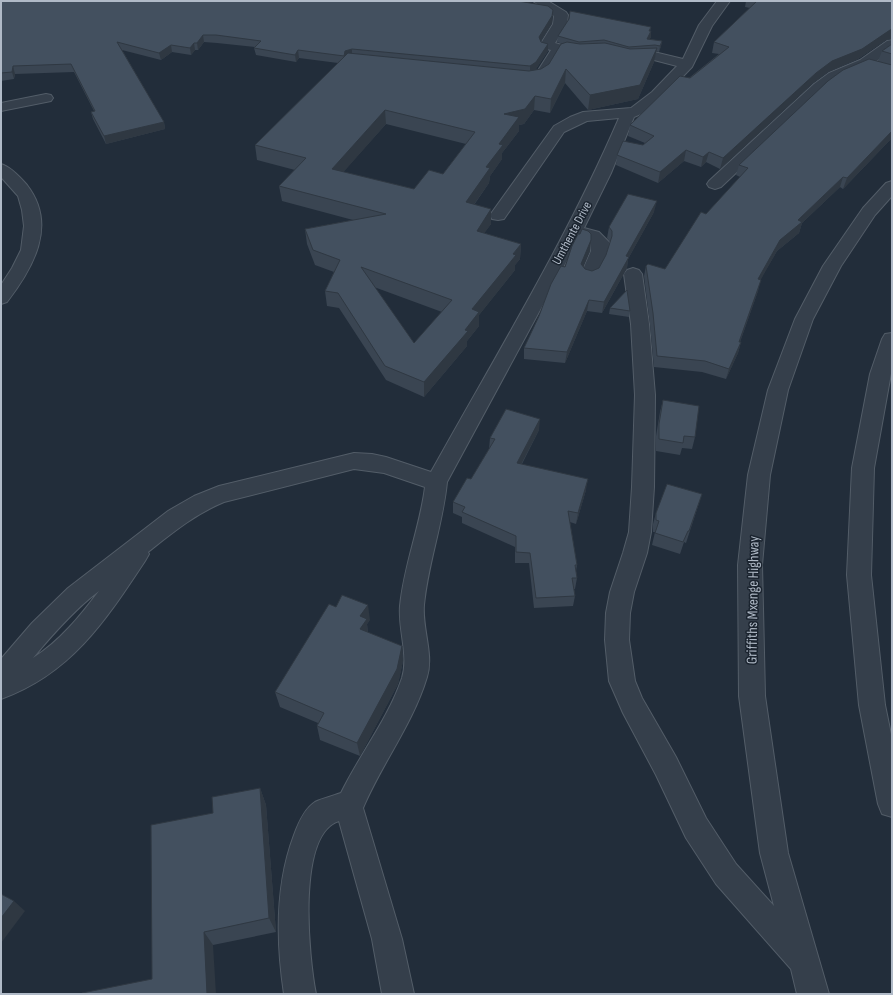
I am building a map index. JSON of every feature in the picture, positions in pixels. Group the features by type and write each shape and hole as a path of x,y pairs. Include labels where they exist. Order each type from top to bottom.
{"street":[{"path":"539,1 561,15 560,24 547,46 578,53"},
{"path":"498,215 544,148 564,126 578,118 589,115 605,113 628,114 636,111 657,95 686,64 706,25 724,1"},
{"path":"715,184 819,87 834,76 864,63 892,44"},
{"path":"513,79 537,78 545,74 554,54 564,50"},
{"path":"609,53 628,58 654,56 686,64"},
{"path":"864,63 892,71"},
{"path":"1,107 46,98"},
{"name":"Umthente Drive","path":"436,482 574,231 603,174 628,114"},
{"path":"1,169 14,180 26,197 31,216 33,234 28,255 16,278 1,298"},
{"name":"Griffiths Mxenge Highway","path":"813,994 774,853 752,696 750,565 759,474 778,390 804,319 832,266 869,212 892,186"},
{"path":"574,231 593,236 600,242 600,251 590,274"},
{"path":"633,274 640,324 645,395 643,487 640,532 635,553 622,592 618,613 616,640 620,673 632,705 666,766 696,828 712,854 726,874 804,962"},
{"path":"892,339 880,374 863,468 859,575 872,704 892,804"},
{"path":"1,678 40,630 76,595 148,538 186,511 219,495 354,461 372,462 436,482 433,509 412,599 412,627 418,657 416,674 402,709 356,791 348,809"},
{"path":"1,688 17,681 40,667 63,651 75,639 105,602 148,538"},
{"path":"300,994 294,960 293,918 296,870 313,825 322,814 335,806 344,806 351,813 371,887 385,931 398,994"}],"building":[{"path":"1,1 518,1 548,6 553,10 552,16 539,37 541,42 548,44 536,62 530,66 352,49 345,51 344,56 298,50 295,55 254,48 261,41 216,35 203,35 197,43 194,43 190,48 171,45 159,53 117,42 164,122 104,136 91,112 95,111 71,64 13,66 12,72 1,73"},
{"path":"757,1 892,1 892,29 862,49 832,61 816,73 723,158 709,152 703,157 686,150 660,172 617,155 623,141 643,145 654,136 630,125 680,76 690,78 729,47 714,42"},
{"path":"570,11 651,27 649,31 651,31 647,39 662,41 660,46 629,47 604,40 579,42 558,36 569,19"},
{"path":"567,42 580,44 605,43 630,49 657,48 640,85 590,95 566,69 551,99 535,96 525,109 504,114 519,117 499,144 503,145 486,167 490,168 466,202 491,209 477,231 521,244 513,254 516,255 472,309 479,312 465,330 468,331 424,382 385,366 338,293 325,291 340,260 313,250 305,229 386,214 279,186 306,158 255,145 348,53 529,71 541,69 549,64 561,44","holes":["385,110 475,132 443,174 429,170 414,189 332,169","361,267 452,300 414,343"]},
{"path":"892,44 892,54 882,51"},
{"path":"869,59 892,65 892,131 847,178 843,177 798,220 802,222 780,240 758,279 761,280 739,342 741,342 729,369 705,361 657,356 653,313 646,266 648,264 665,269 701,212 706,214 748,168 739,165 828,81 843,70"},
{"path":"628,194 657,201 626,256 629,257 604,302 589,300 567,352 524,348 539,316 551,284 561,266 565,267 578,234 580,234 582,229 591,234 591,240 581,264 585,269 592,271 599,268 606,255 612,236 612,231 609,227"},
{"path":"627,290 630,311 610,308"},
{"path":"663,400 699,406 695,437 684,436 683,443 659,439 659,424"},
{"path":"506,409 540,419 517,463 588,479 578,513 568,511 577,565 575,565 577,578 572,578 575,596 536,598 530,553 516,552 516,536 462,512 465,507 453,502 467,478 471,479 495,439 490,438"},
{"path":"667,484 702,494 689,531 683,542 655,533 659,521 656,520 656,513"},
{"path":"342,595 368,605 360,616 367,619 360,629 402,646 397,669 357,743 317,726 324,713 275,692 329,604 336,607"},
{"path":"260,788 269,918 204,932 207,994 82,994 152,979 151,825 213,813 212,797"},
{"path":"1,894 14,901 1,918"}]}
